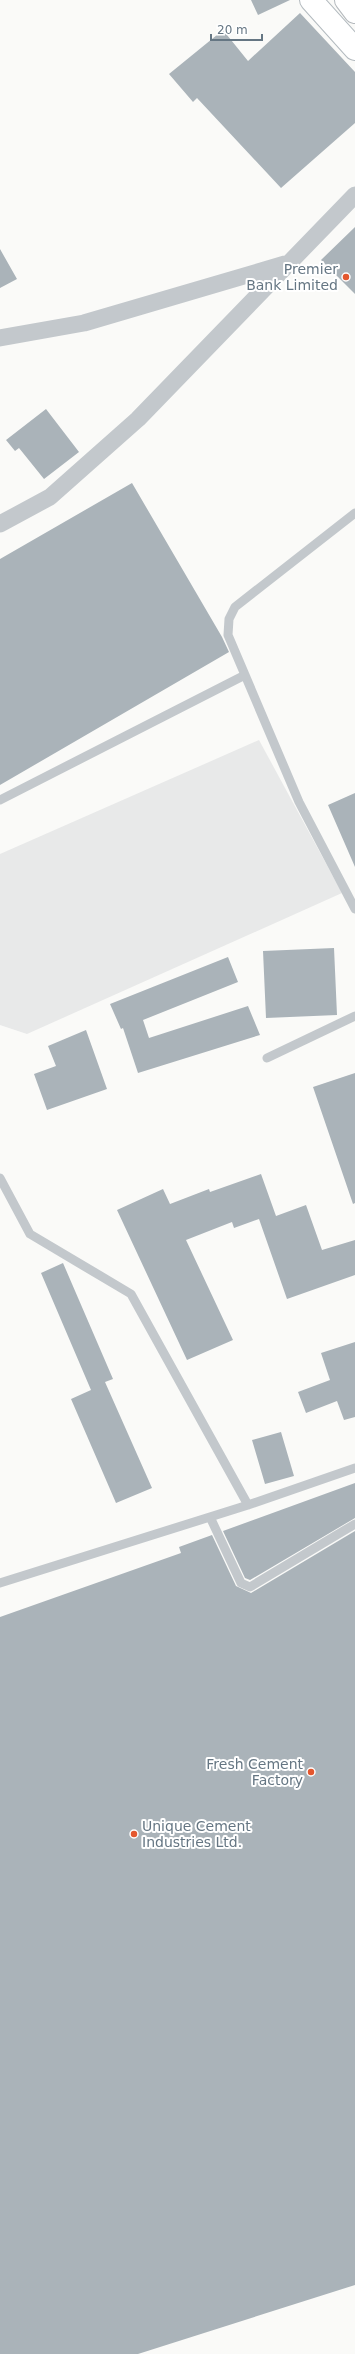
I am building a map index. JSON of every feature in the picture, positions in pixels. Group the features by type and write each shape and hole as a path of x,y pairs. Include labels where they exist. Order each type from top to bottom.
{"main road":[{"path":"311,0 355,50"},
{"path":"346,0 355,12"}],"street":[{"path":"0,524 50,496 138,419 287,263 355,195"},
{"path":"0,338 84,323 287,263"}],"lane":[{"path":"355,513 235,607 229,619 228,635 299,802 355,909"},
{"path":"0,800 245,674"},
{"path":"267,1058 355,1016"},
{"path":"0,1178 30,1234 131,1294 248,1505"},
{"path":"0,1583 248,1505 355,1468"},
{"path":"210,1517 241,1583 250,1587 355,1524"}],"shaded area":[{"path":"259,740 342,893 27,1034 0,1025 0,854"}],"building":[{"path":"251,0 290,0 258,15"},
{"path":"300,13 355,72 355,123 281,188 197,98 193,102 169,74 223,30 248,61"},
{"name":"Premier Bank Limited","path":"355,227 355,294 321,260"},
{"path":"0,249 17,279 0,288"},
{"path":"46,409 79,452 44,479 19,448 15,451 6,440"},
{"path":"132,483 222,637 229,652 0,785 0,559"},
{"path":"355,793 355,867 328,805"},
{"path":"334,948 337,1015 266,1018 263,951"},
{"path":"228,957 238,982 143,1020 149,1038 248,1006 260,1035 138,1073 123,1028 121,1029 110,1004"},
{"path":"86,1030 107,1089 47,1110 34,1074 56,1066 48,1046"},
{"path":"355,1073 355,1203 353,1204 313,1087"},
{"path":"261,1174 276,1216 306,1205 322,1250 355,1240 355,1275 287,1299 259,1219 234,1228 232,1222 186,1240 233,1340 187,1360 117,1210 163,1189 170,1204 209,1189 210,1192"},
{"path":"63,1263 113,1379 105,1382 152,1488 116,1503 71,1399 91,1390 41,1273"},
{"path":"355,1342 355,1417 344,1420 337,1401 306,1413 298,1392 330,1380 321,1353"},
{"path":"281,1432 294,1476 265,1484 252,1440"},
{"path":"355,1483 355,1518 250,1580 245,1578 223,1531"},
{"name":"Unique Cement Industries Ltd.","path":"355,1531 355,2285 138,2354 0,2354 0,1617 181,1553 179,1547 212,1535 236,1586 251,1593"}],"place":[{"name":"Premier Bank Limited","path":"346,277"},
{"name":"Fresh Cement Factory","path":"311,1772"},
{"name":"Unique Cement Industries Ltd.","path":"134,1834"}]}
